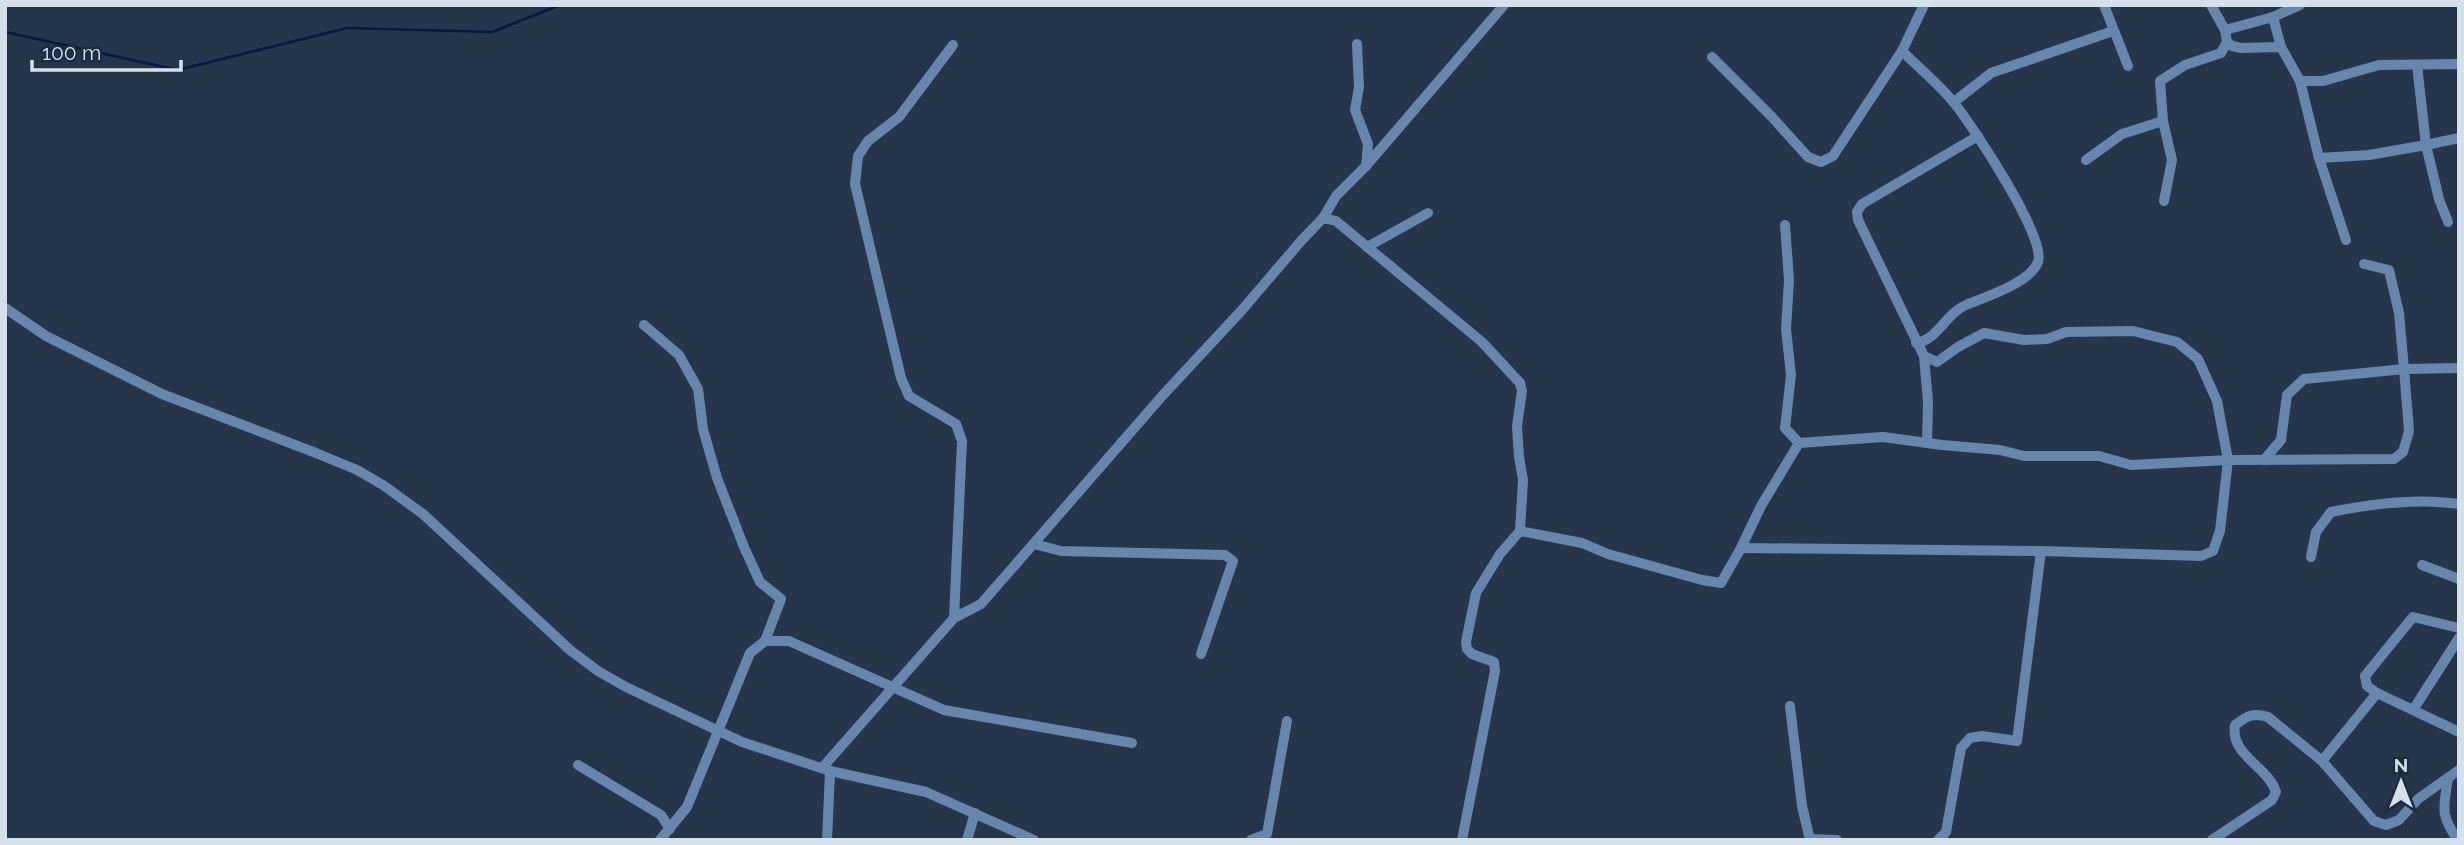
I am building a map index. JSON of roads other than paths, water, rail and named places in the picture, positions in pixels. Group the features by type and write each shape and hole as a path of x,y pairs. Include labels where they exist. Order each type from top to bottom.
{"street":[{"path":"827,840 826,770 894,686 954,618 981,604 1163,395 1323,218 1336,196 1366,166 1504,5"},
{"path":"1712,57 1808,157 1821,162 1833,156 1902,51 1924,5"},
{"path":"2104,5 2128,66"},
{"path":"2164,201 2172,160 2162,121 2158,89 2160,80 2185,65 2221,53 2227,42 2225,30 2211,5"},
{"path":"2225,30 2273,17 2300,5"},
{"path":"2273,17 2281,47 2300,81 2319,158 2346,240"},
{"path":"1954,102 1991,74 2113,31"},
{"path":"2227,42 2241,48 2281,47"},
{"path":"1357,44 1359,87 1355,110 1368,144 1366,166"},
{"path":"953,45 899,117 868,141 858,156 855,184 901,378 909,396 956,424 962,441 954,618"},
{"path":"1902,51 1954,102 1979,136 2034,232 2040,254 2037,266 2010,288 1959,308 1926,341 1916,342"},
{"path":"2300,81 2323,81 2379,65 2459,64"},
{"path":"2417,65 2426,145 2439,199 2448,222"},
{"path":"2086,160 2122,134 2162,121"},
{"path":"1927,443 1928,402 1924,356 1858,220 1857,212 1861,204 1979,136"},
{"path":"2319,158 2369,155 2459,138"},
{"path":"1367,247 1428,213"},
{"path":"1323,218 1336,221 1482,342 1520,383 1522,391 1517,426 1523,480 1520,531 1500,554 1476,593 1466,642 1466,649 1494,662 1495,671 1462,840"},
{"path":"1785,225 1789,280 1786,329 1791,375 1785,428 1798,443"},
{"path":"1798,443 1882,437 2000,450 2024,456 2099,456 2131,465 2228,460 2394,459 2403,452 2409,432 2399,313 2389,270 2364,264"},
{"path":"5,309 46,336 162,394 316,453 357,470 383,485 423,514 541,626 598,671 626,687 742,742 826,770 926,792 1034,840"},
{"path":"643,325 679,355 698,389 703,429 717,478 760,582 781,599 765,641 750,653 687,807 660,840"},
{"path":"1741,548 2040,551 2201,556 2213,551 2220,531 2228,460 2217,401 2199,359 2178,342 2133,331 2066,331 2047,339 2024,340 1984,333 1937,362 1924,356"},
{"path":"2264,460 2281,440 2287,396 2304,379 2404,369 2459,368"},
{"path":"1520,531 1582,543 1608,554 1721,583 1798,443"},
{"path":"2311,556 2316,532 2331,512 2369,506 2443,502 2459,504"},
{"path":"1034,544 1061,551 1225,555 1233,561 1201,654"},
{"path":"1938,840 1946,832 1961,748 1970,738 1982,736 2017,741 2040,551"},
{"path":"2422,565 2459,579"},
{"path":"2459,628 2413,617 2365,676 2367,686 2377,694 2459,732"},
{"path":"2413,710 2459,638"},
{"path":"765,641 789,641 944,710 1132,743"},
{"path":"2322,761 2377,694"},
{"path":"1790,706 1802,806 1810,839 1837,840"},
{"path":"2212,840 2272,800 2276,792 2274,783 2238,747 2234,736 2235,726 2247,716 2257,713 2268,717 2322,761 2374,821 2386,825 2399,820 2418,799 2459,770"},
{"path":"1251,840 1267,834 1287,721"},
{"path":"578,765 661,815 670,829"},
{"path":"2448,778 2443,814 2447,826 2458,840"},
{"path":"967,840 975,813"}],"waterway":[{"path":"5,32 178,70 347,28 492,32 560,5"}]}
